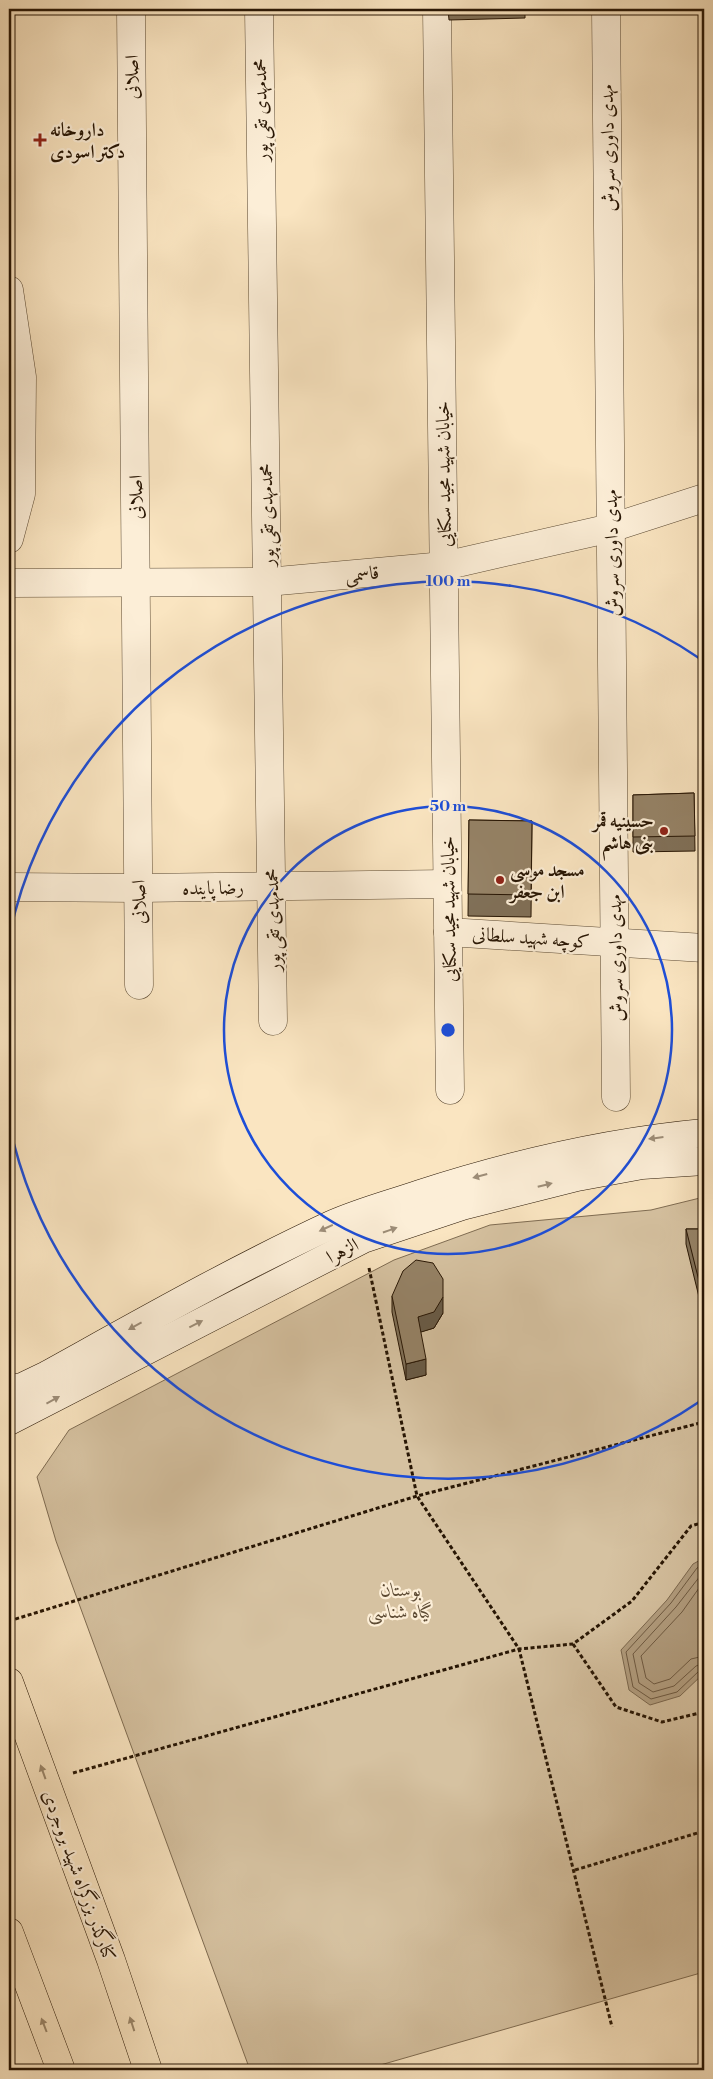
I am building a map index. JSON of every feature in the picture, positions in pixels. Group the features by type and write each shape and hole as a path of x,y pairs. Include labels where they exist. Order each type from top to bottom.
{"main road":[{"name":"کنارگذر بزرگراه شهید بروجردی","path":"9,1682 111,1960 148,2070"},
{"path":"9,1932 61,2070"}],"street":[{"name":"اصلانی","path":"131,9 139,985"},
{"name":"محمدمهدی تقی پور","path":"259,9 273,1021"},
{"name":"خیابان شهید مجید سکنایی","path":"437,9 450,1090"},
{"name":"مهدی داوری سروش","path":"606,9 616,1097"},
{"path":"9,290 22,387 21,494 9,539"},
{"name":"قاسمی","path":"10,583 267,582 444,566 611,528 704,498"},
{"name":"رضا پاینده","path":"9,887 138,888 448,884"},
{"name":"کوچه شهید سلطانی","path":"448,932 704,948"},
{"name":"الزهرا","path":"9,1390 22,1387 47,1375 212,1283 333,1225 371,1210 465,1180 560,1155 652,1138 704,1133"},
{"name":"الزهرا","path":"9,1421 44,1405 113,1367 363,1239 462,1206 577,1177 642,1165 704,1161"}],"path":[{"path":"363,1239 417,1496 519,1649 575,1870 612,2027"},
{"path":"9,1621 417,1496 704,1422"},
{"path":"46,1780 519,1649 573,1644 632,1601 691,1526 704,1522"},
{"path":"573,1644 616,1707 662,1722 704,1712"},
{"path":"575,1870 704,1831"}],"green space":[{"name":"بوستان گیاه شناسی","path":"704,1197 704,1972 363,2070 250,2070 56,1541 37,1477 69,1430 394,1260 490,1225 651,1210"}],"water":[{"path":"704,1558 704,1673 680,1696 650,1705 629,1690 621,1650 667,1600 693,1564"}],"building":[{"name":"حسینیه قمر بنی هاشم","path":"694,793 695,836 633,837 633,795"},
{"name":"مسجد موسی ابن جعفر","path":"469,820 532,821 531,895 468,894"},
{"path":"686,1229 704,1229 704,1281 699,1281"},
{"path":"416,1260 433,1263 443,1279 443,1297 434,1312 418,1317 426,1359 406,1364 392,1296 403,1271"}],"place":[{"name":"داروخانه دکتر اسودی","path":"40,140"},
{"name":"حسینیه قمر بنی هاشم","path":"664,831"},
{"name":"مسجد موسی ابن جعفر","path":"500,880"}]}
